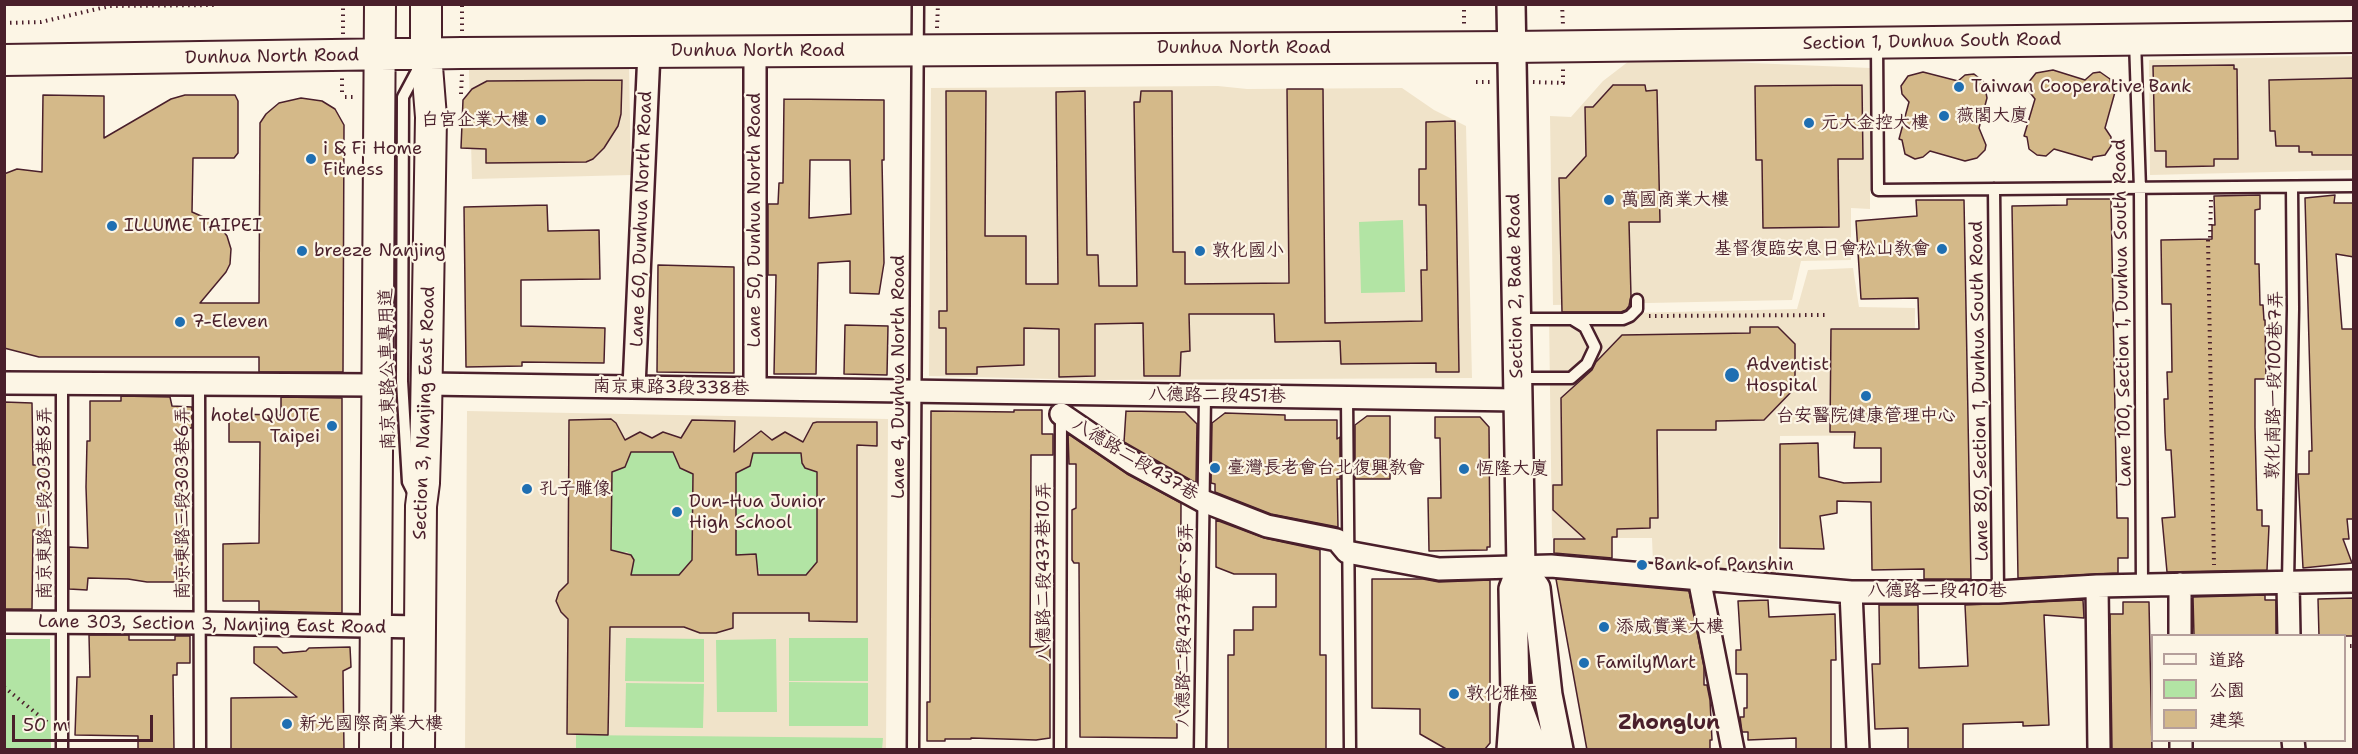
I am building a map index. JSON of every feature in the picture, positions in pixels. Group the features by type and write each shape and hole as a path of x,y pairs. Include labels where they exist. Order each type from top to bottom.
{"main road":[{"path":"375,750 380,4"},
{"name":"Section 3, Nanjing East Road","path":"419,750 421,506 424,483 427,384 430,117 426,4"},
{"name":"Section 1, Dunhua South Road","path":"1511,47 2354,37"},
{"name":"Dunhua North Road","path":"4,60 754,51 927,40 1511,47"}],"street":[{"name":"Section 2, Bade Road","path":"1511,4 1521,568 1513,589 1515,698 1534,750"},
{"name":"Lane 50, Dunhua North Road","path":"754,51 755,389"},
{"name":"Lane 60, Dunhua North Road","path":"634,387 649,52"},
{"path":"4,383 377,385"},
{"name":"南京東路3段338巷","path":"427,384 915,392"},
{"name":"八德路二段451巷","path":"915,392 1061,404 1205,396 1347,398 1518,389"},
{"name":"八德路二段437巷","path":"1061,404 1133,463 1203,501 1267,526 1337,540 1347,552 1439,568 1521,568"},
{"name":"八德路二段410巷","path":"1521,568 1551,566 1851,592 1998,592 2097,586 2354,581"},
{"path":"1521,568 1536,588 1548,695 1558,750"},
{"path":"1699,578 1733,750"},
{"path":"2288,582 2289,634"},
{"path":"2180,584 2180,634"},
{"path":"2097,586 2098,750"},
{"path":"1851,592 1858,750"},
{"name":"Lane 303, Section 3, Nanjing East Road","path":"4,622 420,627"},
{"path":"1511,750 1515,698"}],"lane":[{"name":"Lane 4, Dunhua North Road","path":"913,750 915,392 927,40 918,4"},
{"name":"Lane 100, Section 1, Dunhua South Road","path":"2135,40 2140,189 2142,585"},
{"path":"1877,43 1878,190 2354,186"},
{"name":"南京東路公車專用道","path":"421,506 408,482 402,381 403,98 426,54"},
{"name":"敦化南路一段100巷7弄","path":"2288,582 2293,309 2292,187"},
{"name":"Lane 80, Section 1, Dunhua South Road","path":"1994,189 1998,592"},
{"path":"1517,319 1623,319 1637,309 1637,300"},
{"path":"1518,389 1571,378 1587,364 1595,347 1585,327 1572,318"},
{"name":"南京東路三段303巷8弄","path":"62,383 62,750"},
{"name":"南京東路三段303巷6弄","path":"199,383 200,750"},
{"name":"八德路二段437巷6、8弄","path":"1200,750 1205,396"},
{"path":"1347,398 1350,750"},
{"name":"八德路二段437巷10弄","path":"1060,750 1061,404"}],"path":[{"path":"927,40 938,4"},
{"path":"1464,4 1464,16"},
{"path":"1562,4 1563,18"},
{"path":"4,23 41,22 110,6 216,5"},
{"path":"2212,188 2210,239 2208,240 2215,584"},
{"path":"1630,316 1825,315"},
{"path":"4,687 62,735"}],"shaded area":[{"path":"2353,56 2353,170 2150,175 2149,60"},
{"path":"1633,58 1870,68 1870,209 1851,208 1851,260 1801,261 1792,300 1553,305 1550,116 1571,117 1603,81"},
{"name":"白宮企業大樓","path":"629,66 631,175 472,179 469,70"},
{"name":"敦化國小","path":"1218,86 1247,89 1402,88 1434,110 1466,126 1472,378 1095,380 929,376 931,88"},
{"name":"Adventist Hospital","path":"1853,268 1859,307 1915,308 1914,435 1780,436 1777,577 1723,574 1715,566 1653,563 1652,538 1552,538 1549,315 1797,309 1808,270"},
{"name":"Dun-Hua Junior High School","path":"467,411 888,419 886,749 465,750"}],"green space":[{"path":"1403,220 1405,292 1361,293 1359,222"},
{"path":"624,452 680,452 676,457 678,465 684,470 693,469 692,564 685,567 684,575 623,575 634,560 627,552 622,553 611,563 612,469 622,469 627,464 628,457"},
{"path":"748,453 804,453 801,458 803,466 811,470 817,469 817,566 811,568 810,575 760,575 760,571 754,566 753,555 746,555 736,562 736,467 744,469 750,466 752,458"},
{"path":"626,638 704,639 704,682 625,681"},
{"path":"789,638 868,638 868,681 789,681"},
{"path":"5,639 50,639 51,749 5,749"},
{"path":"776,639 777,712 717,712 716,640"},
{"path":"789,682 868,683 868,726 789,726"},
{"path":"626,683 704,684 703,728 625,727"},
{"path":"576,735 883,738 882,750 576,750"}],"building":[{"path":"2234,65 2234,69 2237,69 2238,159 2214,159 2214,166 2166,167 2166,151 2155,151 2153,66"},
{"name":"薇閣大廈","path":"2053,70 2085,80 2093,73 2100,72 2110,79 2113,92 2115,92 2105,128 2111,137 2111,146 2105,155 2093,157 2092,160 2054,149 2046,156 2037,155 2029,149 2027,137 2024,136 2035,99 2028,90 2028,83 2036,73"},
{"name":"薇閣大廈","path":"1923,72 1958,81 1965,75 1974,74 1984,82 1987,98 1979,128 1986,145 1985,150 1977,158 1965,161 1930,151 1923,157 1915,159 1905,154 1902,140 1899,139 1909,102 1902,94 1901,86 1908,76"},
{"path":"2354,78 2354,155 2312,155 2312,152 2299,152 2299,146 2276,146 2275,131 2270,131 2269,80"},
{"name":"白宮企業大樓","path":"622,80 621,114 618,126 604,148 593,159 586,162 486,163 486,149 461,148 463,100 472,89 487,81"},
{"name":"萬國商業大樓","path":"1613,85 1645,85 1646,91 1657,90 1660,222 1629,222 1631,296 1626,310 1621,312 1562,312 1559,178 1566,178 1586,156 1585,107 1593,107"},
{"name":"元大金控大樓","path":"1862,85 1863,159 1838,159 1839,227 1763,228 1762,160 1756,160 1755,86"},
{"path":"1287,89 1323,89 1325,323 1422,321 1421,270 1427,270 1426,205 1419,205 1419,169 1426,169 1426,122 1455,121 1459,372 1436,372 1436,363 1341,364 1340,341 1275,342 1274,314 1189,314 1190,351 1181,352 1180,376 1144,376 1143,323 1095,324 1095,376 1059,377 1059,329 1024,328 1024,365 977,367 977,374 946,374 946,328 939,328 939,311 947,311 946,91 986,91 985,236 1026,236 1026,284 1058,284 1056,92 1085,91 1087,255 1098,255 1099,286 1137,286 1134,102 1140,102 1141,91 1172,91 1173,252 1185,252 1185,284 1289,283"},
{"name":"ILLUME TAIPEI","path":"43,95 104,96 104,138 171,99 185,95 235,95 238,101 238,153 234,158 193,158 192,212 217,223 227,236 231,249 230,264 226,272 200,303 259,303 260,123 266,114 279,103 301,98 322,101 335,109 344,125 343,372 259,372 259,357 39,357 4,348 4,174 17,169 42,172"},
{"path":"784,99 884,100 884,160 882,160 884,263 879,294 850,293 850,261 818,263 816,374 774,374 776,275 768,275 768,204 778,204 779,183 783,183","holes":["810,160 850,160 851,214 809,218"]},
{"path":"2260,195 2260,209 2255,210 2255,264 2259,264 2260,305 2263,305 2265,320 2266,379 2255,379 2255,427 2257,510 2262,510 2262,526 2269,526 2267,570 2167,572 2162,518 2175,517 2171,450 2166,450 2164,399 2168,399 2167,372 2172,372 2171,304 2162,304 2161,240 2212,239 2212,225 2215,225 2214,196"},
{"path":"2335,195 2334,203 2354,203 2354,257 2336,254 2342,329 2354,329 2354,519 2347,519 2349,539 2343,539 2352,563 2303,568 2298,474 2309,474 2309,451 2312,451 2305,198"},
{"path":"2067,199 2111,199 2117,518 2128,518 2128,558 2118,558 2118,573 2018,578 2012,206 2067,205"},
{"path":"1916,200 1964,200 1971,579 1924,579 1924,569 1872,570 1871,502 1837,501 1837,513 1820,516 1824,549 1780,548 1780,444 1818,443 1819,477 1844,483 1881,482 1881,448 1854,448 1855,432 1830,432 1831,329 1919,329 1918,298 1861,299 1856,221 1917,216"},
{"path":"547,205 548,231 599,230 600,279 521,280 521,326 605,328 604,363 522,362 522,366 466,367 464,207"},
{"path":"658,265 734,267 734,373 657,372"},
{"path":"845,325 888,326 887,375 844,374"},
{"name":"Adventist Hospital","path":"1750,327 1778,327 1795,344 1795,388 1764,420 1716,421 1716,430 1657,430 1658,518 1650,518 1650,528 1617,529 1617,537 1612,537 1612,558 1554,553 1554,539 1585,539 1553,510 1553,485 1562,485 1561,398 1592,370 1596,362 1622,335 1750,333"},
{"path":"121,396 170,397 172,406 192,407 192,428 182,428 182,582 88,578 87,590 69,589 69,547 88,548 86,487 87,441 90,441 90,401 121,401"},
{"path":"281,397 342,398 342,613 259,611 259,601 223,601 223,544 259,543 260,442 229,442 229,414 281,415"},
{"path":"4,402 32,403 33,465 47,465 47,530 33,530 32,609 4,609"},
{"path":"1014,410 1042,410 1042,434 1053,434 1053,455 1031,455 1030,647 1050,646 1050,738 1036,740 971,738 927,741 927,702 930,702 931,411 1014,412"},
{"path":"1126,411 1185,412 1197,424 1196,483 1124,442"},
{"path":"1225,413 1285,415 1285,420 1337,420 1337,439 1340,437 1340,479 1337,479 1338,527 1271,514 1215,492 1215,484 1211,483 1212,423"},
{"path":"1367,416 1390,416 1390,479 1355,479 1355,425"},
{"path":"1435,417 1480,417 1489,427 1490,547 1487,547 1487,550 1429,551 1428,498 1441,498 1440,438 1435,438"},
{"path":"611,419 616,423 625,440 640,432 652,438 663,432 681,438 692,420 735,421 734,452 761,431 772,440 785,432 803,442 813,423 877,422 877,446 857,445 857,622 809,621 809,613 733,613 733,628 716,633 700,633 684,627 610,627 608,735 567,734 568,619 561,612 556,601 559,592 568,583 569,420","holes":["631,452 673,452 680,468 693,474 692,560 679,575 631,575 634,560 631,555 611,550 612,472 625,467","753,453 801,453 805,468 817,472 817,562 806,575 758,575 756,554 736,555 736,473 750,466"]},
{"path":"1068,434 1127,474 1181,503 1180,721 1177,721 1177,738 1080,737 1079,563 1074,563 1072,560 1072,510 1076,508 1076,464 1069,464"},
{"path":"1216,520 1264,538 1320,550 1320,655 1326,655 1326,749 1228,749 1228,655 1234,655 1234,630 1253,630 1253,607 1276,607 1276,574 1234,574 1216,567"},
{"path":"1372,579 1423,579 1439,582 1490,580 1490,743 1485,749 1448,750 1420,734 1420,709 1372,708"},
{"path":"1556,579 1689,591 1704,667 1704,685 1707,685 1710,700 1712,740 1710,740 1710,750 1587,750"},
{"path":"2265,595 2265,600 2276,600 2276,634 2194,634 2193,597"},
{"path":"2354,598 2354,636 2319,634 2318,599"},
{"path":"1768,600 1769,617 1835,614 1836,660 1831,660 1831,750 1796,750 1796,738 1748,740 1748,732 1742,732 1740,717 1744,717 1744,708 1747,708 1747,674 1736,674 1736,650 1741,650 1738,601"},
{"path":"2083,600 2084,618 2044,615 2049,725 2023,726 2023,722 1963,724 1963,750 1908,750 1908,728 1875,729 1872,664 1880,664 1879,605 1918,605 1919,668 1968,666 1965,605"},
{"path":"2123,602 2149,602 2152,750 2112,750 2110,614 2123,614"},
{"path":"89,635 129,635 129,640 175,640 175,636 190,636 190,663 177,663 177,675 173,675 174,750 138,750 138,736 75,735 77,677 90,677"},
{"name":"新光國際商業大樓","path":"254,647 277,647 283,653 306,651 309,648 350,647 351,667 343,671 344,750 231,750 231,698 297,697 254,663"}],"place":[{"name":"Taiwan Cooperative Bank","path":"1959,87"},
{"name":"薇閣大廈","path":"1944,116"},
{"name":"白宮企業大樓","path":"541,120"},
{"name":"元大金控大樓","path":"1809,123"},
{"name":"i & Fi Home Fitness","path":"311,159"},
{"name":"萬國商業大樓","path":"1609,200"},
{"name":"ILLUME TAIPEI","path":"112,226"},
{"name":"基督復臨安息日會松山教會","path":"1942,249"},
{"name":"breeze Nanjing","path":"302,251"},
{"name":"敦化國小","path":"1200,251"},
{"name":"7-Eleven","path":"180,322"},
{"name":"Adventist Hospital","path":"1732,375"},
{"name":"台安醫院健康管理中心","path":"1866,396"},
{"name":"hotel QUOTE Taipei","path":"332,426"},
{"name":"臺灣長老會台北復興教會","path":"1215,468"},
{"name":"恆隆大廈","path":"1464,469"},
{"name":"孔子雕像","path":"527,489"},
{"name":"Dun-Hua Junior High School","path":"677,512"},
{"name":"Bank of Panshin","path":"1642,565"},
{"name":"添威實業大樓","path":"1604,627"},
{"name":"FamilyMart","path":"1584,663"},
{"name":"敦化雅極","path":"1454,694"},
{"name":"新光國際商業大樓","path":"287,724"}],"district":[{"name":"Zhonglun","path":"1669,724"}]}
